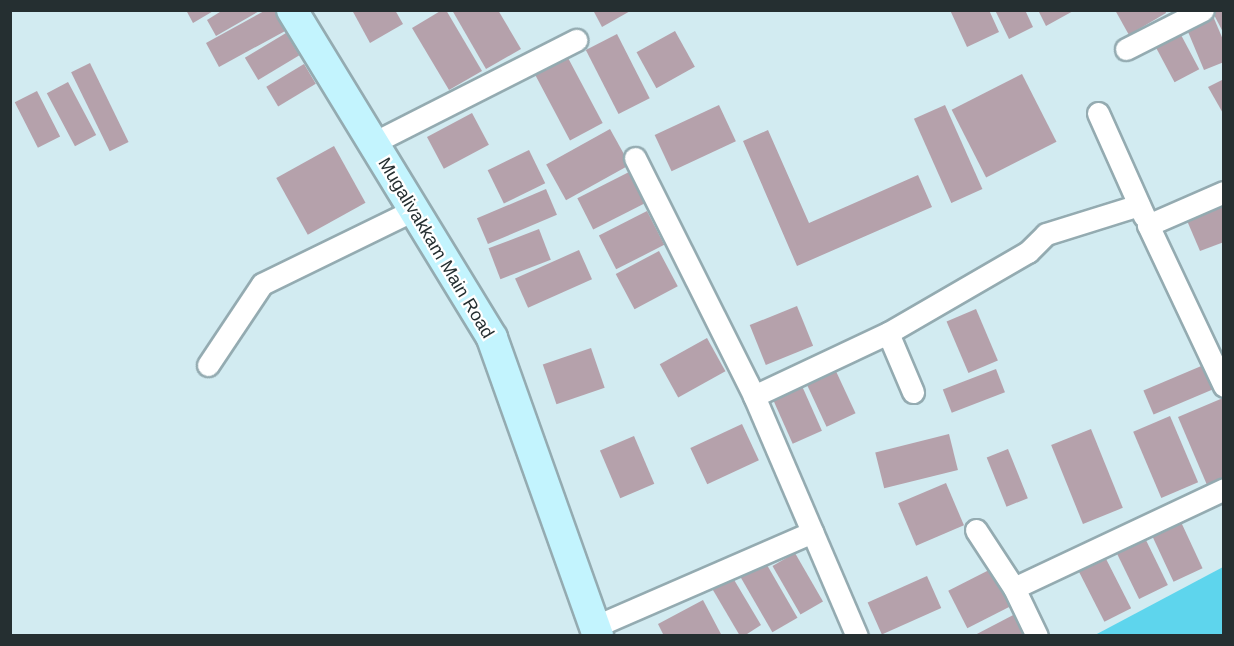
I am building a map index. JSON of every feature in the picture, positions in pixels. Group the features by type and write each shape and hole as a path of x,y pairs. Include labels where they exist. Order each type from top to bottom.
{"street":[{"name":"Mugalivakkam Main Road","path":"292,10 492,338 596,631"},
{"path":"1126,49 1172,17 1203,10"},
{"path":"373,143 576,40"},
{"path":"1098,113 1224,386"},
{"path":"635,158 754,396 857,636"},
{"path":"1148,225 1224,192"},
{"path":"754,396 888,333 1028,252 1046,234 1139,205"},
{"path":"208,365 262,284 414,210"},
{"path":"888,333 912,392"},
{"path":"1014,588 1224,489"},
{"path":"976,530 1014,588 1037,636"},
{"path":"596,631 812,532"}],"shaded area":[{"path":"1223,567 1223,635 1095,635"}],"building":[{"path":"186,10 215,10 193,23"},
{"path":"223,10 261,10 216,36 207,20"},
{"path":"266,10 276,10 287,30 219,67 206,43"},
{"path":"352,10 395,10 403,24 370,43"},
{"path":"442,10 446,10 482,71 449,90 412,28"},
{"path":"452,10 498,10 521,49 486,69"},
{"path":"593,10 632,10 602,27"},
{"path":"950,10 989,10 999,32 967,47"},
{"path":"995,10 1025,10 1033,27 1009,39"},
{"path":"1038,10 1075,10 1046,26"},
{"path":"1115,10 1165,10 1166,13 1129,35"},
{"path":"1224,10 1224,34 1213,13"},
{"path":"1213,16 1224,42 1224,62 1204,70 1186,27"},
{"path":"675,31 695,67 656,88 637,52"},
{"path":"286,33 299,55 258,80 245,58"},
{"path":"1180,33 1199,69 1175,82 1155,46"},
{"path":"617,34 650,98 619,114 586,50"},
{"path":"567,56 603,123 570,140 534,73"},
{"path":"90,63 129,142 110,151 71,72"},
{"path":"304,64 316,84 278,106 266,87"},
{"path":"1022,74 1057,142 986,178 952,110"},
{"path":"1224,79 1224,115 1208,87"},
{"path":"68,82 96,135 75,146 47,93"},
{"path":"37,91 60,136 38,148 15,102"},
{"path":"719,105 736,141 672,171 655,135"},
{"path":"945,105 982,189 951,203 914,119"},
{"path":"472,113 489,145 444,169 427,137"},
{"path":"610,129 630,165 566,200 546,164"},
{"path":"768,130 809,223 918,175 932,207 797,266 743,141"},
{"path":"334,146 366,203 308,235 276,178"},
{"path":"529,150 545,183 504,203 488,170"},
{"path":"629,172 645,203 593,230 577,198"},
{"path":"546,189 557,215 488,244 477,218"},
{"path":"1224,200 1224,242 1200,251 1185,216"},
{"path":"647,211 664,245 616,269 599,236"},
{"path":"539,229 551,260 500,279 489,248"},
{"path":"579,250 592,279 528,308 515,278"},
{"path":"659,251 678,286 635,309 616,274"},
{"path":"797,306 813,346 766,365 750,325"},
{"path":"976,309 998,361 968,373 947,322"},
{"path":"707,338 725,371 678,397 660,364"},
{"path":"591,348 605,388 556,404 543,365"},
{"path":"1206,364 1216,388 1154,415 1143,391"},
{"path":"834,367 856,413 827,427 805,381"},
{"path":"996,369 1005,392 952,413 943,389"},
{"path":"802,386 822,431 793,444 773,399"},
{"path":"1223,398 1224,478 1207,485 1178,417"},
{"path":"1170,416 1198,482 1161,498 1133,432"},
{"path":"742,424 759,460 707,484 690,448"},
{"path":"1091,429 1123,508 1083,524 1051,445"},
{"path":"949,434 958,470 884,488 875,452"},
{"path":"634,436 654,484 620,498 600,450"},
{"path":"1008,449 1028,498 1007,507 987,458"},
{"path":"946,483 964,525 916,546 898,503"},
{"path":"1181,522 1203,568 1174,582 1152,536"},
{"path":"1142,532 1168,585 1139,599 1113,546"},
{"path":"795,553 823,601 800,614 772,566"},
{"path":"1103,553 1131,608 1104,622 1076,567"},
{"path":"763,558 798,618 772,632 738,572"},
{"path":"991,569 1010,606 967,628 948,591"},
{"path":"730,573 761,625 744,636 740,636 710,585"},
{"path":"927,576 941,608 882,634 868,602"},
{"path":"703,600 722,636 664,636 658,624"},
{"path":"1023,610 1036,636 973,636"}]}
